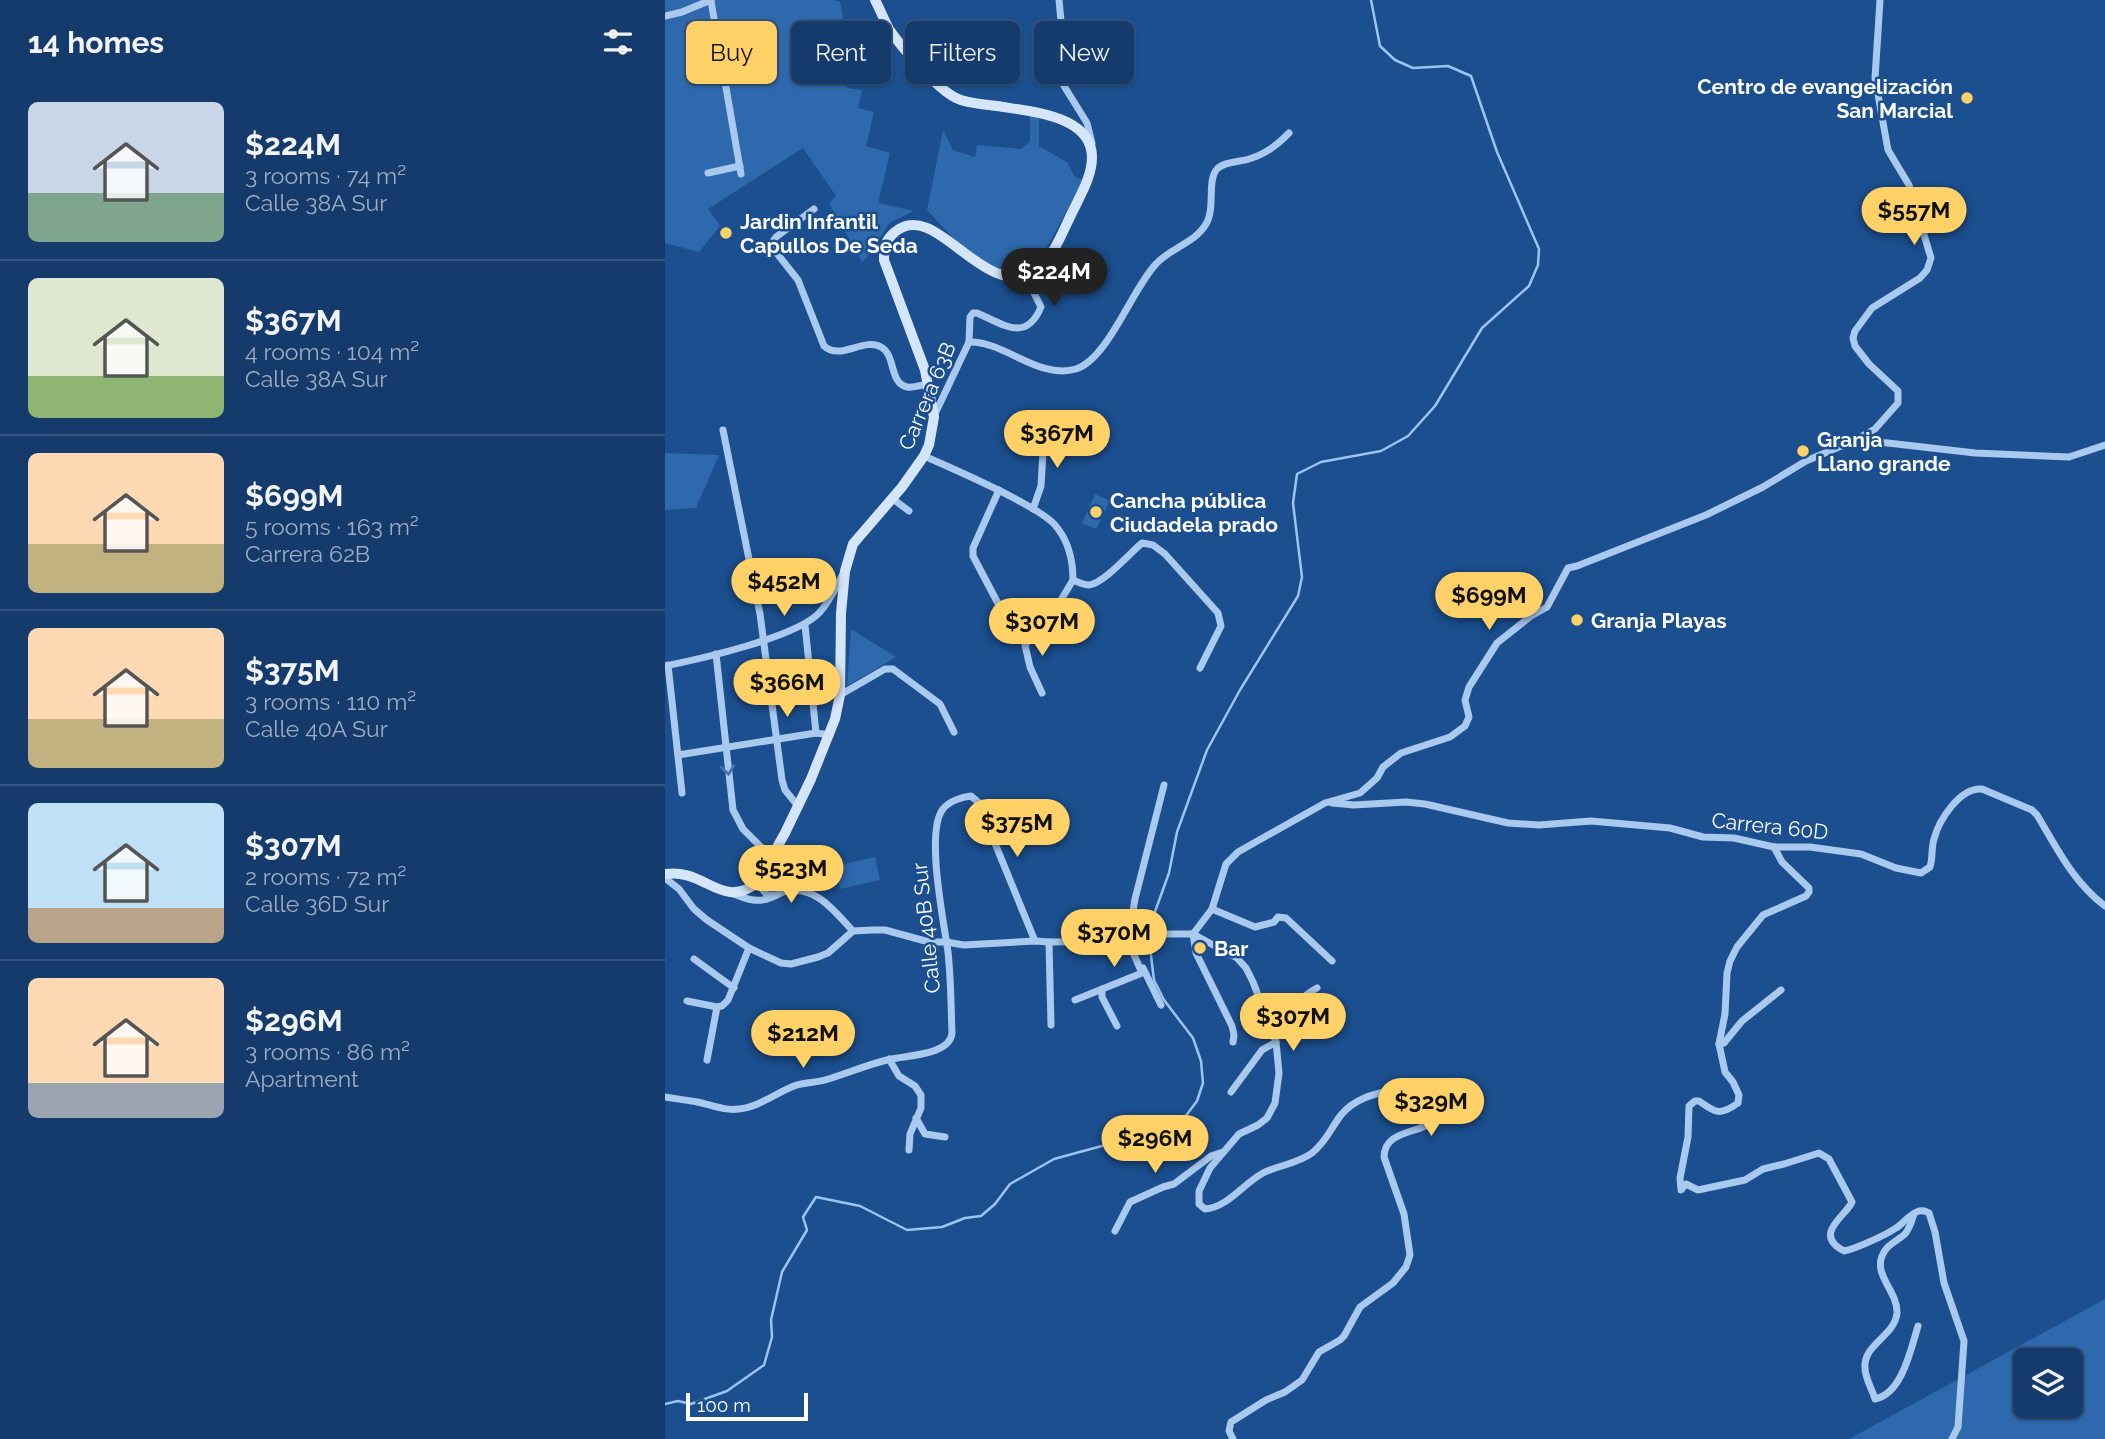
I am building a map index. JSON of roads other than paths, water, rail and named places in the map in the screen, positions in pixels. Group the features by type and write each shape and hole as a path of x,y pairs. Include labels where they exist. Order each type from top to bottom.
{"main road":[{"path":"875,0 889,28 905,50 953,96 970,102 1066,121 1085,136 1092,154 1088,180 1051,253 1041,266 1030,274 1014,277 990,270 922,225 902,227 893,233 884,245 884,260 904,309 928,384 934,417"},
{"name":"Carrera 63B","path":"757,883 798,806 830,735 839,695 845,571 853,544 893,499 924,456 929,445 934,417"},
{"path":"665,876 679,872 733,894 749,890 757,883"}],"street":[{"path":"665,16 711,0 741,170 708,173"},
{"path":"1059,0 1061,21 1056,73 1087,123 1093,146 1092,154"},
{"path":"1233,1042 1232,1026 1196,953 1193,934 1212,909 1226,864 1238,852 1325,803 1360,793 1377,778 1383,767 1401,753 1450,737 1465,726 1469,718 1465,700 1469,687 1497,643 1547,607 1568,568 1706,515 1763,487 1806,461 1875,429 1898,403 1898,391 1869,364 1855,346 1855,331 1872,308 1920,278 1927,270 1931,258 1909,185 1888,150 1875,78 1879,0"},
{"name":"Carrera 63B","path":"934,417 969,342 983,343 1052,370 1077,368 1090,361 1118,325 1125,309 1156,263 1206,225 1211,208 1212,179 1216,170 1272,150 1289,133"},
{"path":"814,209 776,237 772,243 798,281 824,346 835,351 869,345 879,346 887,352 900,384 907,387 928,384"},
{"path":"969,342 970,317 973,313 1005,326 1027,327 1034,321 1041,307 1031,287 1030,274"},
{"path":"723,430 760,614 782,780 785,790 798,806"},
{"path":"1033,509 1041,486 1044,435"},
{"path":"1853,441 1975,453 2069,457 2105,445"},
{"path":"924,456 999,490 1033,509 1053,523 1065,540 1073,563 1073,580 1058,605 1025,645 1030,667 1042,693"},
{"path":"999,490 973,548 973,556 1002,611"},
{"path":"893,499 909,511"},
{"path":"1073,580 1089,585 1094,583 1106,576 1142,543 1153,545 1165,554 1218,612 1221,626 1200,668"},
{"path":"682,793 666,665 716,654 805,625 820,612 845,571"},
{"path":"805,625 815,733"},
{"path":"716,654 733,810 743,829 771,857"},
{"path":"839,695 885,669 893,669 940,704 954,732"},
{"path":"678,755 815,733 830,735"},
{"path":"1076,1000 1141,974 1131,940 1135,899 1164,785"},
{"name":"Carrera 60D","path":"1325,803 1354,806 1415,803 1508,823 1539,825 1591,821 1669,828 1703,837 1734,838 1774,847 1810,847 1861,855 1896,868 1921,873 1930,867 1938,828 1955,804 1967,792 1982,789 2032,810 2077,879 2105,906"},
{"name":"Calle 40B Sur","path":"889,1059 944,1048 952,1033 946,942 935,846 936,828 943,808 961,797 971,796 978,803 1035,941"},
{"path":"1774,847 1782,862 1809,888 1809,892 1806,896 1763,915 1734,953 1727,974 1725,1014 1719,1044 1725,1072 1739,1095 1738,1102 1729,1110 1718,1112 1712,1111 1699,1101 1689,1106 1688,1137 1680,1178 1681,1190 1686,1184 1698,1190 1745,1180 1763,1169 1819,1153 1829,1159 1852,1202 1831,1228 1837,1248 1844,1251 1859,1247 1864,1242 1893,1230 1914,1213 1923,1210 1931,1216 1944,1283 1963,1341 1960,1414 1952,1439"},
{"path":"665,876 701,915 750,948 781,963 791,964 828,953 853,931 885,930 929,942 964,945 1131,940 1162,934 1193,934 1237,958 1261,999 1276,1042 1279,1073 1272,1111 1258,1125 1239,1134 1210,1168 1200,1188 1199,1201 1205,1209 1218,1206 1262,1174 1294,1163 1313,1152 1347,1109 1367,1096 1414,1086 1430,1092 1439,1104 1439,1113 1432,1122 1395,1138 1384,1150 1406,1226 1410,1255 1403,1272 1393,1283 1360,1307 1344,1336 1315,1356 1302,1380 1231,1422 1229,1431 1233,1439"},
{"path":"757,883 767,895 776,895"},
{"path":"733,894 748,900 763,901 785,892 806,892 817,896 853,931"},
{"path":"1212,909 1255,927 1273,922 1277,917 1286,918 1332,961"},
{"path":"1131,940 1161,1005"},
{"path":"1049,942 1051,1025"},
{"path":"687,1001 722,1006 734,988 750,948"},
{"path":"694,959 734,988"},
{"path":"1272,1033 1296,1003 1317,988"},
{"path":"1102,989 1117,1026"},
{"path":"1719,1044 1724,1043 1742,1021 1781,990"},
{"path":"707,1060 717,1007"},
{"path":"1231,1092 1262,1050 1276,1042"},
{"path":"665,1097 723,1109 749,1108 797,1084 828,1079 889,1059 899,1076 919,1091 922,1104 910,1134 909,1150"},
{"path":"916,1118 925,1134 945,1137"},
{"path":"1115,1231 1130,1202 1174,1184 1211,1156 1224,1151"},
{"path":"1914,1213 1904,1234 1890,1244 1881,1259 1881,1272 1897,1310 1891,1328 1869,1352 1865,1361 1865,1374 1875,1399 1881,1398 1902,1376 1918,1326"}],"waterway":[{"path":"665,1404 678,1401 691,1404 727,1391 764,1365 772,1337 771,1320 782,1272 807,1230 803,1217 816,1197 860,1206 907,1230 942,1227 965,1218 981,1216 995,1204 1010,1184 1054,1159 1179,1125 1197,1101 1203,1083 1201,1061 1193,1038 1164,1000 1154,980 1148,931 1169,873 1177,832 1207,750 1240,690 1298,596 1302,577 1293,503 1297,474 1321,462 1381,451 1408,436 1435,406 1482,328 1529,286 1538,265 1539,249 1497,152 1471,76 1448,66 1413,68 1395,60 1380,46 1371,0"}],"place":[{"name":"Centro de evangelización San Marcial","path":"1967,98"},
{"name":"Jardin Infantil Capullos De Seda","path":"726,233"},
{"name":"Granja Llano grande","path":"1803,451"},
{"name":"Cancha pública Ciudadela prado","path":"1096,512"},
{"name":"Granja Playas","path":"1577,620"},
{"name":"Bar","path":"1200,948"}]}
